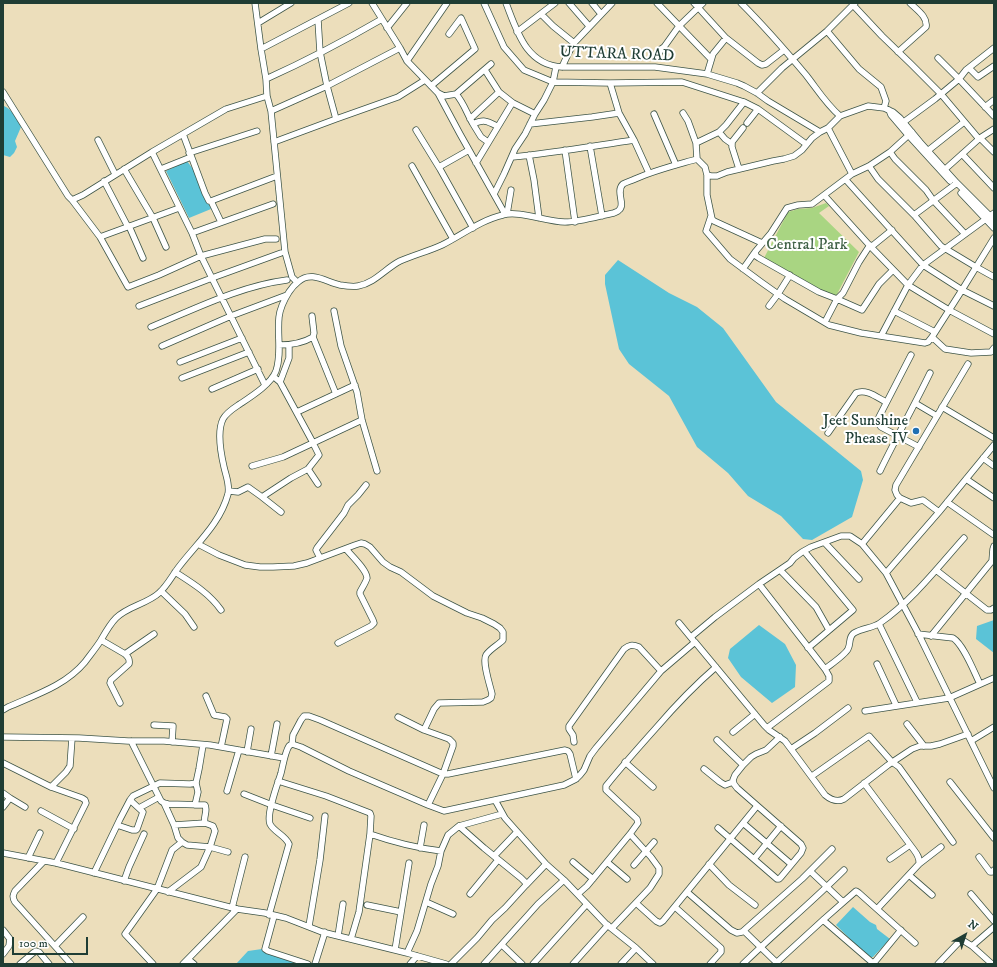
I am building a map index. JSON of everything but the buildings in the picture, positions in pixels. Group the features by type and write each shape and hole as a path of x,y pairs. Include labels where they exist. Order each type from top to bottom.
{"street":[{"path":"255,3 267,96 271,111 285,252 292,277 297,282"},
{"path":"258,23 291,3"},
{"path":"261,49 350,3"},
{"path":"372,3 407,61 438,93 506,214"},
{"path":"387,28 407,3"},
{"path":"407,61 447,3"},
{"path":"484,3 504,48 524,70 553,82 682,82 744,102 758,109 806,144"},
{"name":"UTTARA ROAD","path":"506,3 517,32 528,50 542,62 559,67 655,67 707,74 737,83 757,93 816,135"},
{"path":"517,32 555,3"},
{"path":"569,3 589,26"},
{"path":"592,3 601,14"},
{"path":"494,194 515,149 544,100 559,67 574,43 612,3"},
{"path":"657,3 712,58"},
{"path":"660,52 696,5 703,3"},
{"path":"741,3 806,75 828,105 840,116"},
{"path":"898,52 926,27 927,23 925,18 910,3"},
{"path":"757,93 782,68 827,31 855,4 882,36 940,94 979,139 994,152"},
{"path":"696,5 726,38 758,63 762,65 766,64 784,50"},
{"path":"541,14 574,43"},
{"path":"431,86 475,49 461,18 449,34"},
{"path":"266,79 309,59 382,19"},
{"path":"318,20 320,52 336,119"},
{"path":"827,31 859,69 881,86 887,109 902,123 943,171 991,217 994,228"},
{"path":"707,74 713,54 726,38"},
{"path":"271,111 327,86 400,48"},
{"path":"902,123 959,79 969,68 994,48"},
{"path":"938,58 994,116"},
{"path":"438,93 444,96 456,94 491,64"},
{"path":"969,68 978,77 994,66"},
{"path":"485,70 499,92 513,103 535,114"},
{"path":"274,142 398,97 425,80"},
{"path":"610,83 619,113 634,140 649,173"},
{"path":"472,122 499,92"},
{"path":"456,94 461,100 481,137 488,142"},
{"path":"72,200 226,109 267,96"},
{"path":"4,97 68,196 100,237 128,287 160,275 201,256 265,239 276,239"},
{"path":"985,107 994,100"},
{"path":"696,143 719,132 744,102"},
{"path":"476,163 497,126 513,103"},
{"path":"708,175 717,176 794,156 816,135 828,128 840,116 868,106 887,109"},
{"path":"740,169 732,147 732,142 758,109"},
{"path":"530,124 619,113"},
{"path":"683,113 688,121 696,143 697,159 705,167 708,175 707,195 710,214 714,221 762,243"},
{"path":"654,114 676,165"},
{"path":"472,122 481,120 497,126"},
{"path":"926,152 964,122"},
{"path":"828,128 852,174"},
{"path":"943,171 979,139 994,129"},
{"path":"416,130 439,167 473,228"},
{"path":"161,170 190,155 257,131"},
{"path":"719,132 732,144"},
{"path":"183,134 208,200 211,201 221,222"},
{"path":"744,269 787,208 798,204 812,204 852,174 869,166 890,152 910,134"},
{"path":"98,140 115,174"},
{"path":"512,157 634,140"},
{"path":"590,146 602,216"},
{"path":"439,167 469,150"},
{"path":"565,150 575,222"},
{"path":"152,152 192,233 201,256 265,385"},
{"path":"890,152 965,234"},
{"path":"962,154 994,188"},
{"path":"529,155 539,218"},
{"path":"3,710 40,694 68,678 82,666 117,617 149,600 165,595 175,572 218,517 224,504 229,491 221,450 221,424 225,416 233,408 274,377 280,355 279,316 287,295 297,282 314,277 341,285 358,286 368,283 400,261 431,250 473,228 506,214 516,214 556,222 575,222 602,216 620,210 620,188 622,185 649,173 697,159"},
{"path":"412,166 453,239"},
{"path":"869,166 878,179 914,215 941,246 994,277"},
{"path":"124,169 154,218 166,247"},
{"path":"211,201 277,176"},
{"path":"846,180 923,265 962,290 994,306"},
{"path":"104,181 143,258"},
{"path":"914,215 956,184"},
{"path":"506,214 511,190"},
{"path":"824,195 908,285 949,310 994,334"},
{"path":"192,233 273,204"},
{"path":"100,237 179,208"},
{"path":"710,214 706,231 730,259 744,269 773,300 829,325 857,332 925,343 928,342 994,238"},
{"path":"881,336 908,285 923,265 991,217"},
{"path":"825,322 837,299 843,293 859,262 871,246 892,230"},
{"path":"755,252 756,256 759,258 819,292 862,310 879,284 893,270"},
{"path":"139,306 281,253"},
{"path":"773,300 790,275"},
{"path":"151,327 258,285 287,280"},
{"path":"162,346 231,316 287,295"},
{"path":"334,311 341,346 355,385 362,420 377,472"},
{"path":"894,311 933,334 945,349 971,353 991,352 994,348"},
{"path":"312,316 313,337 336,394"},
{"path":"280,345 289,345 313,337"},
{"path":"180,362 242,338"},
{"path":"280,382 289,358 289,345"},
{"path":"182,378 249,352"},
{"path":"911,355 886,402 879,417 878,423 881,427 918,447"},
{"path":"939,512 923,500 911,503 900,498 896,495 895,490 896,485 918,447 968,364"},
{"path":"212,389 258,369"},
{"path":"880,471 897,435 915,404 930,373"},
{"path":"262,496 308,469 319,455 280,382 274,377"},
{"path":"297,412 355,385"},
{"path":"828,433 856,393 860,391 866,392 886,402"},
{"path":"915,404 937,416"},
{"path":"942,407 994,438"},
{"path":"252,466 283,457 362,420"},
{"path":"886,573 994,445"},
{"path":"983,458 994,466"},
{"path":"308,469 318,484"},
{"path":"966,479 994,498"},
{"path":"320,558 316,550 317,548 344,513 348,505 366,484"},
{"path":"229,491 238,492 248,487 262,496 281,512"},
{"path":"862,544 900,498"},
{"path":"947,502 994,535"},
{"path":"691,637 759,584 790,564 794,558 804,551 841,536 850,536 862,544 886,573 918,634 994,788"},
{"path":"825,669 849,649 851,637 854,633 879,624 903,606 964,538"},
{"path":"198,544 234,561 245,565 260,567 294,566 307,563 361,543 366,544 383,562 401,572 433,596 467,613 494,624 503,632 504,640 485,657 492,694 491,698 483,702 439,702 424,730"},
{"path":"825,543 859,580"},
{"path":"931,636 992,561 994,546"},
{"path":"338,643 374,623 360,594 367,578 366,574 346,549"},
{"path":"804,551 853,610 808,648"},
{"path":"780,570 816,607 829,630"},
{"path":"936,570 987,610 994,608"},
{"path":"175,572 202,590 222,610"},
{"path":"759,584 829,676 829,681 767,728"},
{"path":"165,595 185,614 194,627"},
{"path":"679,623 767,728 785,741 826,795 835,800 840,801 844,799 892,762 912,749 920,746 940,744 968,734"},
{"path":"879,624 918,702"},
{"path":"125,654 154,634"},
{"path":"918,634 953,638 957,640 980,684"},
{"path":"101,640 125,654 129,660 129,664 111,680 110,683 120,703"},
{"path":"292,744 444,811 564,785 576,779 584,770 590,756 596,748 661,671 695,642"},
{"path":"574,742 573,735 568,729 569,726 624,649 629,645 639,647 661,671"},
{"path":"877,664 896,705"},
{"path":"578,894 593,879 638,823 637,819 606,790 606,786 625,762 694,686 716,667"},
{"path":"865,710 949,698 994,678"},
{"path":"206,696 214,715 225,717 227,719 221,747"},
{"path":"791,749 848,708"},
{"path":"734,732 755,714"},
{"path":"308,964 268,951 266,949 272,915 289,844 286,839 270,825 269,817 284,758 289,746 292,744 293,735 304,716 309,716 320,720 443,774 565,750 570,754 576,779"},
{"path":"398,717 424,730 449,739 453,743 443,774 428,805"},
{"path":"271,756 277,724"},
{"path":"907,724 924,746"},
{"path":"154,725 173,726 172,742"},
{"path":"971,741 994,727"},
{"path":"247,752 251,729"},
{"path":"812,776 868,736 873,738 892,762 899,767 953,842"},
{"path":"3,737 164,741 221,747 284,758"},
{"path":"718,828 776,879 781,877 801,852 803,848 801,844 736,788 733,782 734,777 751,757 766,750 780,737"},
{"path":"51,787 70,766 72,738"},
{"path":"717,740 743,765"},
{"path":"131,741 159,797 164,803 178,838 187,845 210,847 228,852"},
{"path":"195,805 198,792 196,783 203,745"},
{"path":"227,791 239,750"},
{"path":"625,762 652,787"},
{"path":"3,763 51,787 85,800 86,802 74,829 56,863"},
{"path":"704,769 725,785 733,782"},
{"path":"278,781 326,796 370,813 370,834 359,912 351,940"},
{"path":"950,782 994,838"},
{"path":"94,873 130,800 137,794 160,783 196,783"},
{"path":"864,783 918,856 920,860 919,864"},
{"path":"3,794 26,807"},
{"path":"244,794 310,818"},
{"path":"139,808 159,797"},
{"path":"3,807 10,798"},
{"path":"117,825 132,830 137,829 143,812 130,800"},
{"path":"495,800 504,818 546,864 564,880 610,927 653,964"},
{"path":"164,803 195,805 204,804 206,806 205,823"},
{"path":"636,902 656,921 660,923 663,921 757,806"},
{"path":"41,811 74,829"},
{"path":"407,953 417,931 438,866 441,851 448,835 459,826 502,814"},
{"path":"309,926 319,867 324,816"},
{"path":"168,892 201,868 215,831 213,826 205,823 174,825"},
{"path":"743,823 791,864"},
{"path":"420,848 424,824"},
{"path":"459,826 524,880 526,885"},
{"path":"754,860 781,826"},
{"path":"470,894 516,832"},
{"path":"28,858 40,833"},
{"path":"124,881 144,834"},
{"path":"370,834 420,848 441,851"},
{"path":"573,964 650,888 659,874 659,868 630,834"},
{"path":"153,964 125,934 157,889 172,850 182,842"},
{"path":"634,864 654,842"},
{"path":"890,859 910,845"},
{"path":"877,909 919,864 941,847"},
{"path":"687,892 731,930 737,933 744,931 832,849"},
{"path":"3,852 56,863 234,909 265,913 286,918 351,940 407,953 433,962 446,964"},
{"path":"183,964 234,909 245,857"},
{"path":"979,857 990,872 994,870"},
{"path":"44,861 15,891 13,898 71,964"},
{"path":"573,862 593,879"},
{"path":"607,862 626,879"},
{"path":"395,950 409,864"},
{"path":"451,964 546,864"},
{"path":"709,864 728,885 755,905"},
{"path":"743,964 844,870"},
{"path":"810,871 843,902"},
{"path":"909,875 932,895"},
{"path":"484,964 538,904 564,880"},
{"path":"744,931 776,963 853,893 857,892 915,943"},
{"path":"971,894 994,921"},
{"path":"426,902 453,914"},
{"path":"338,936 343,904"},
{"path":"533,964 587,904"},
{"path":"367,905 401,912"},
{"path":"675,907 721,948 721,952 710,964"},
{"path":"55,946 83,917"},
{"path":"823,920 873,964 900,930"},
{"path":"972,946 994,927"},
{"path":"3,930 10,939 9,946 3,954"},
{"path":"315,964 324,932"},
{"path":"938,964 958,943 964,942 972,946 992,964"},
{"path":"502,945 522,964"},
{"path":"621,964 636,948"},
{"path":"20,964 36,951 39,952 49,964"},
{"path":"410,964 417,956"},
{"path":"981,964 985,958"},
{"path":"188,959 194,964"}],"green space":[{"name":"Central Park","path":"826,203 829,206 819,213 859,252 835,298 764,258 788,212 798,209 812,208"}],"water":[{"path":"4,106 12,112 21,127 15,141 17,147 10,157 3,155"},
{"path":"187,161 196,173 211,209 189,218 166,171"},
{"path":"618,260 669,293 697,307 723,328 776,402 861,471 863,480 852,517 812,540 803,539 781,516 748,496 728,473 697,447 669,396 629,364 619,349 605,284 605,275"},
{"path":"994,620 994,653 976,639 977,626"},
{"path":"759,625 785,644 796,665 795,687 772,703 741,677 728,658 730,649"},
{"path":"853,907 870,922 876,925 877,929 890,939 873,957 870,957 859,948 836,925"},
{"path":"262,949 297,964 236,964 248,951"}],"place":[{"name":"Jeet Sunshine Phease IV","path":"916,431"}]}
